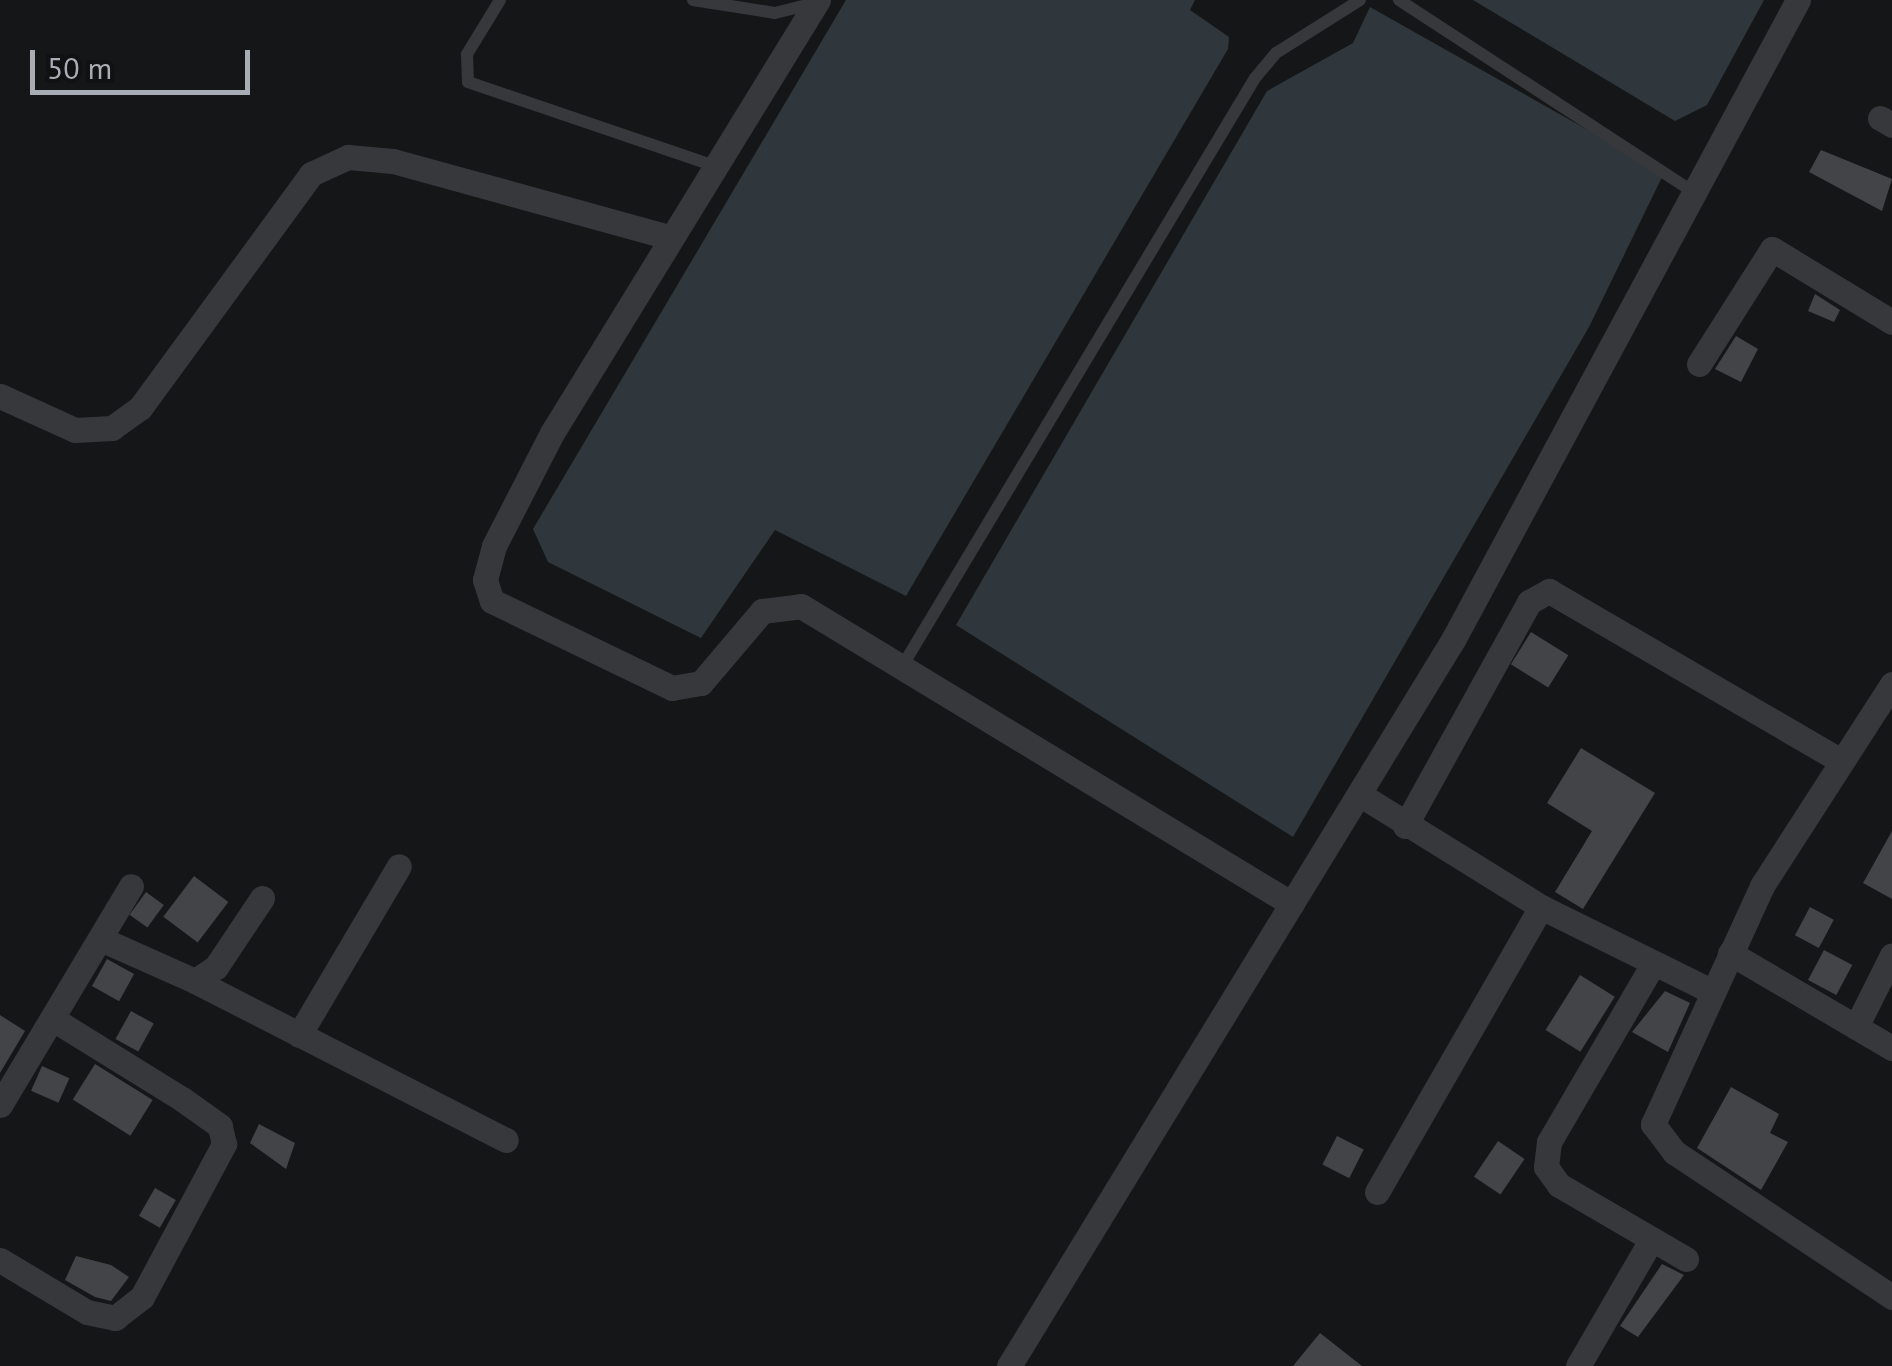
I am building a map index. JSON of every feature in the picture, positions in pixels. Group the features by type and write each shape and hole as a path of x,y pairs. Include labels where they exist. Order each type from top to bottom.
{"street":[{"path":"1008,1366 1359,794 1700,196 1798,0"},
{"path":"818,1 669,237 494,546 485,580 492,601 672,688 701,682 762,611 780,603 825,617 1292,904"},
{"path":"0,396 75,430 112,428 140,408 311,174 348,156 393,160 669,237"},
{"path":"1698,364 1772,250 1892,322"},
{"path":"1406,826 1528,602 1549,591 1841,761"},
{"path":"1892,684 1841,761 1730,953 1658,1102 1660,1139 1892,1297"},
{"path":"1359,794 1541,906 1713,992"},
{"path":"299,1034 399,866"},
{"path":"0,1106 56,1021 131,886"},
{"path":"195,981 216,967 262,898"},
{"path":"1377,1192 1541,906"},
{"path":"103,940 195,981 506,1140"},
{"path":"1730,953 1892,1048"},
{"path":"1856,1027 1892,955"},
{"path":"1653,964 1549,1142 1546,1167 1558,1185 1686,1259"},
{"path":"0,1260 87,1312 115,1318 142,1297 224,1144 220,1126 56,1021"},
{"path":"1578,1366 1651,1240"}],"lane":[{"path":"500,0 467,54 468,82 715,166"},
{"path":"692,0 775,13 818,1"},
{"path":"903,665 1255,78 1276,53 1360,0"},
{"path":"1399,0 1700,196"}],"shaded area":[{"path":"846,0 1195,0 1190,10 1229,37 1228,49 906,596 775,530 701,638 548,562 533,529"},
{"path":"1473,0 1764,0 1707,105 1675,121"},
{"path":"1370,7 1664,173 1589,327 1293,837 956,625 1267,91 1353,43"}],"building":[{"path":"1821,150 1892,179 1882,211 1809,172"},
{"path":"1815,294 1840,310 1834,322 1808,311"},
{"path":"1736,336 1758,349 1741,382 1715,369"},
{"path":"1531,632 1568,655 1548,688 1511,664"},
{"path":"1581,748 1655,793 1583,909 1555,892 1592,831 1547,803"},
{"path":"1892,831 1892,899 1863,883"},
{"path":"194,876 228,902 198,943 163,917"},
{"path":"146,892 164,905 147,928 130,915"},
{"path":"1810,907 1834,920 1819,948 1795,935"},
{"path":"1824,950 1852,965 1836,995 1808,980"},
{"path":"107,959 134,974 119,1001 92,986"},
{"path":"1580,975 1615,997 1580,1052 1546,1030"},
{"path":"1665,991 1690,1003 1668,1052 1632,1032"},
{"path":"131,1011 154,1024 138,1052 115,1039"},
{"path":"0,1015 25,1031 0,1073"},
{"path":"95,1064 153,1100 130,1136 73,1100"},
{"path":"42,1066 69,1078 58,1103 31,1091"},
{"path":"1731,1087 1779,1114 1770,1133 1788,1142 1761,1190 1697,1148"},
{"path":"259,1124 295,1143 286,1169 250,1143"},
{"path":"1337,1136 1364,1150 1349,1178 1322,1165"},
{"path":"1498,1141 1525,1159 1500,1195 1474,1177"},
{"path":"155,1188 176,1200 160,1228 139,1216"},
{"path":"76,1256 111,1265 129,1277 111,1301 95,1297 65,1280"},
{"path":"1662,1264 1684,1275 1638,1337 1620,1326"},
{"path":"1320,1333 1362,1366 1293,1366"}]}
